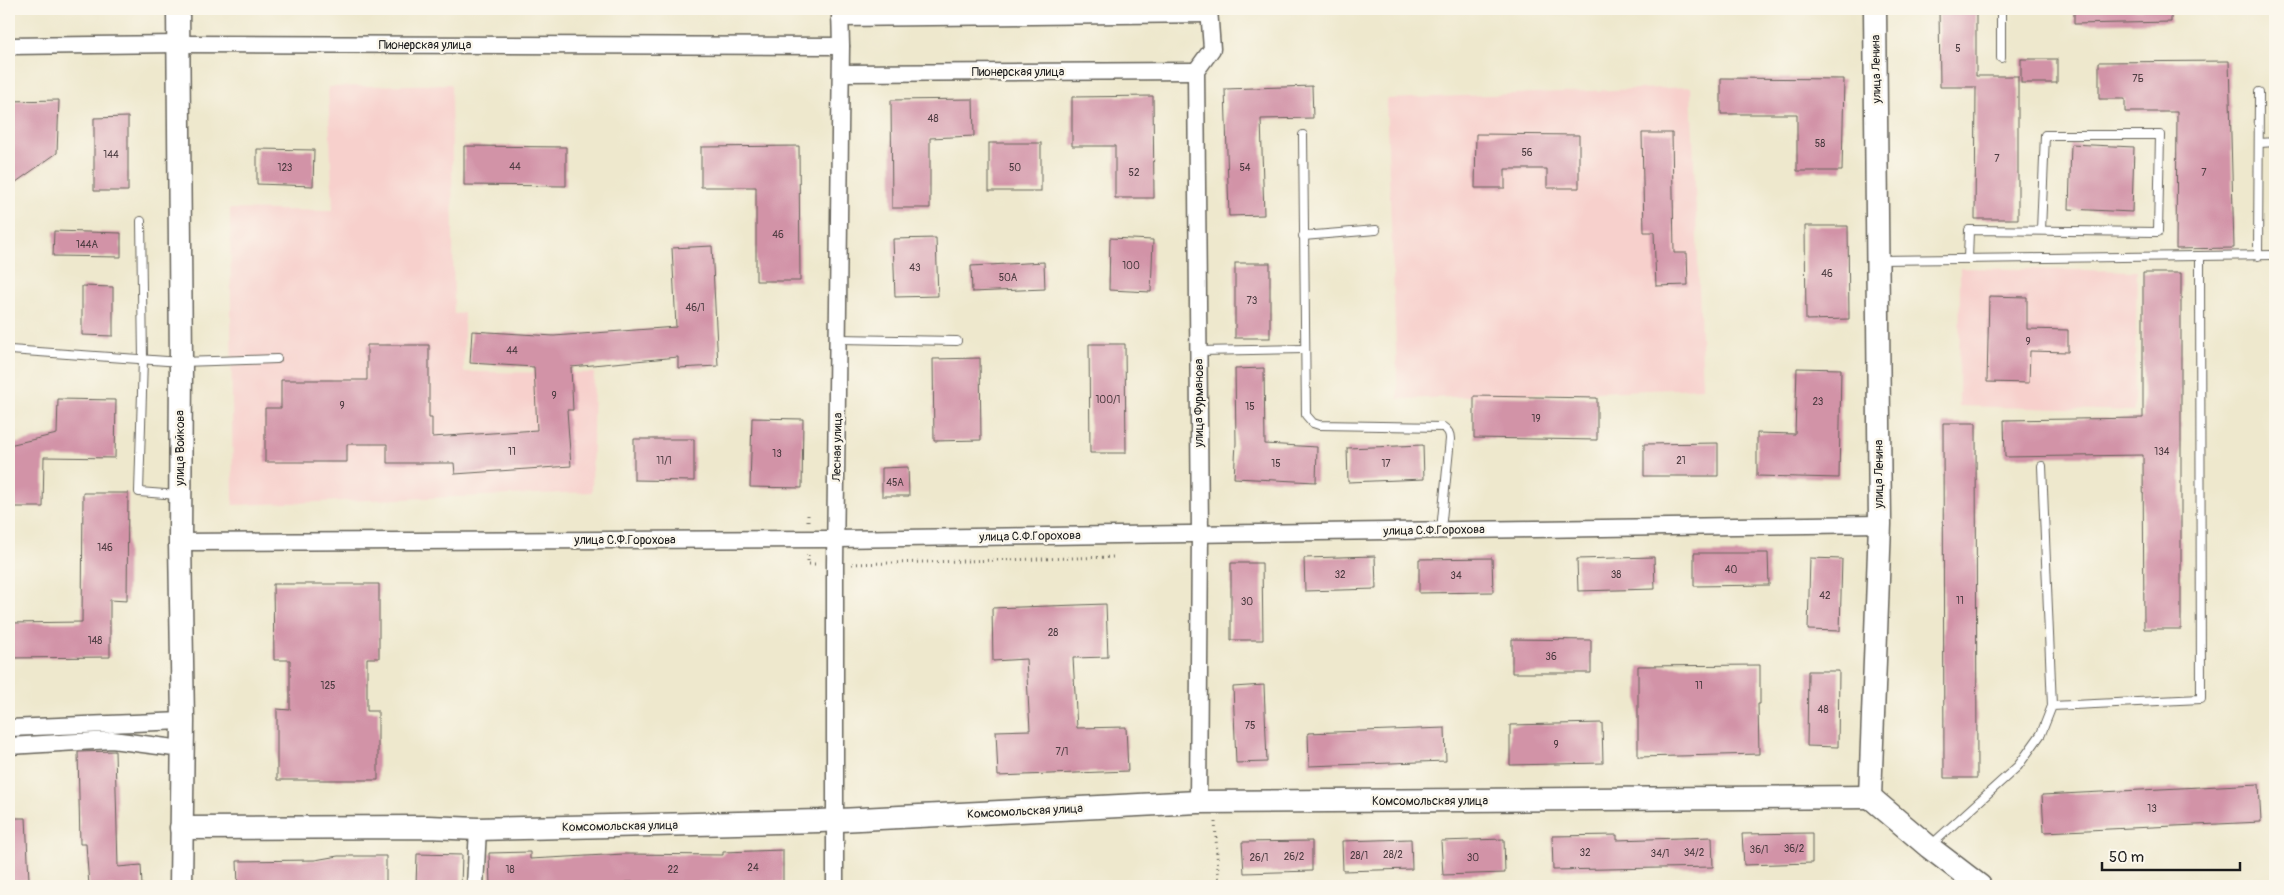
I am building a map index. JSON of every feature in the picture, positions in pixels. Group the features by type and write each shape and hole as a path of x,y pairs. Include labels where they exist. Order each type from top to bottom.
{"main road":[{"name":"улица Войкова","path":"178,9 181,362 180,542 183,721 181,886"},
{"name":"улица Ленина","path":"1870,797 1880,524 1875,9"},
{"name":"Комсомольская улица","path":"181,828 428,827 478,829 833,821 1206,802 1870,797"},
{"path":"1870,797 1929,847 1980,886"}],"street":[{"path":"840,13 1209,12 1212,49 1196,71"},
{"name":"Лесная улица","path":"835,886 833,821 842,46 840,13"},
{"name":"Пионерская улица","path":"9,46 178,44 842,46"},
{"name":"Пионерская улица","path":"841,73 1196,71"},
{"name":"улица Фурманова","path":"1196,71 1200,533 1206,802"},
{"name":"улица С.Ф.Горохова","path":"180,542 836,539 1880,524"},
{"path":"9,728 183,721"},
{"path":"9,746 112,740 182,749"},
{"path":"475,886 478,829"}],"lane":[{"path":"2001,9 2001,58"},
{"path":"2258,256 2259,92"},
{"path":"1303,135 1304,410 1308,419 1313,423 1443,427 1449,432 1441,530"},
{"path":"1968,259 1970,230 2158,232 2160,135 2045,135 2041,230"},
{"path":"2260,142 2275,142"},
{"path":"141,221 143,359 139,492 180,495"},
{"path":"1304,236 1376,230"},
{"path":"1877,260 2275,255"},
{"path":"2052,706 2201,699 2200,257"},
{"path":"838,340 957,341"},
{"path":"1198,351 1304,348"},
{"path":"10,350 181,362 277,359"},
{"path":"1929,847 2018,766 2041,734 2052,706 2042,466"}],"path":[{"path":"808,514 808,564 1113,557"},
{"path":"1206,802 1219,886"}],"shaded area":[{"path":"451,84 454,314 464,313 464,372 594,373 592,492 233,505 230,209 333,211 328,87"},
{"path":"1691,87 1703,388 1398,399 1386,99"},
{"path":"1960,268 2137,271 2134,411 1959,406"}],"building":[{"path":"1939,9 1976,9 1976,76 2018,76 2018,219 1975,219 1976,87 1940,87"},
{"path":"2074,9 2171,9 2171,22 2074,24"},
{"path":"2021,59 2057,59 2057,83 2021,83"},
{"path":"2229,61 2234,248 2176,249 2177,112 2125,112 2125,99 2099,99 2099,62"},
{"path":"1721,78 1844,79 1842,171 1797,171 1797,114 1721,114"},
{"path":"1312,86 1313,118 1261,119 1264,215 1229,216 1225,89"},
{"path":"1153,96 1154,198 1115,198 1115,146 1072,146 1072,97"},
{"path":"973,99 974,136 930,138 930,208 892,208 891,100"},
{"path":"59,100 57,153 9,187 9,101"},
{"path":"128,117 128,191 94,191 94,118"},
{"path":"1642,133 1672,133 1674,253 1687,253 1688,285 1656,286 1654,232 1644,232"},
{"path":"1476,134 1579,135 1579,188 1547,188 1547,169 1505,169 1505,188 1475,188"},
{"path":"989,143 1041,143 1041,191 989,191"},
{"path":"2071,144 2134,147 2132,212 2069,209"},
{"path":"464,146 566,147 566,186 464,185"},
{"path":"799,146 800,281 756,281 756,187 701,187 701,147"},
{"path":"257,149 314,150 313,186 257,184"},
{"path":"1805,226 1848,226 1849,319 1806,320"},
{"path":"54,231 121,233 121,257 53,256"},
{"path":"936,238 938,296 895,297 893,239"},
{"path":"1110,238 1153,240 1151,292 1109,290"},
{"path":"712,246 718,366 678,368 678,357 571,367 573,410 567,410 571,466 455,474 454,463 387,463 387,444 347,444 347,462 265,462 265,408 281,408 281,380 367,380 367,345 429,345 429,418 432,418 432,437 537,430 534,367 470,363 472,331 554,336 676,327 672,248"},
{"path":"1044,262 1045,289 972,292 971,266"},
{"path":"1235,263 1270,263 1270,338 1235,338"},
{"path":"2143,273 2181,273 2181,629 2144,629 2143,455 2005,457 2004,420 2143,418"},
{"path":"82,286 113,287 113,336 82,335"},
{"path":"1989,296 2027,297 2027,329 2068,330 2068,352 2030,351 2029,383 1987,382"},
{"path":"1089,344 1125,344 1126,453 1090,453"},
{"path":"980,358 981,440 934,441 933,359"},
{"path":"1264,368 1265,444 1317,447 1316,482 1234,478 1236,443 1235,369"},
{"path":"1797,368 1841,369 1839,478 1757,476 1757,433 1795,434"},
{"path":"1474,396 1597,398 1597,440 1474,438"},
{"path":"58,399 116,400 115,458 44,457 43,507 9,507 9,445 57,434"},
{"path":"752,418 803,419 802,488 750,487"},
{"path":"1943,423 1976,423 1977,778 1944,778"},
{"path":"634,439 694,439 694,481 634,480"},
{"path":"1718,443 1718,476 1644,476 1644,444"},
{"path":"1423,445 1424,479 1348,482 1347,448"},
{"path":"908,467 909,496 882,496 882,468"},
{"path":"83,493 128,493 127,601 110,600 110,657 9,658 9,623 82,622"},
{"path":"1694,553 1768,553 1769,585 1694,586"},
{"path":"1375,556 1376,589 1305,591 1304,558"},
{"path":"1654,557 1655,589 1578,591 1577,559"},
{"path":"1492,558 1493,592 1419,593 1419,559"},
{"path":"1810,558 1842,559 1840,631 1808,630"},
{"path":"1231,563 1262,563 1263,640 1231,640"},
{"path":"273,584 379,584 379,658 367,658 367,711 378,711 378,780 277,780 277,709 290,710 290,660 274,660"},
{"path":"1106,604 1108,657 1073,658 1077,728 1126,727 1128,771 998,776 996,731 1030,730 1026,659 993,661 992,608"},
{"path":"1512,639 1591,640 1591,673 1512,673"},
{"path":"1760,665 1760,704 1758,704 1759,754 1638,757 1638,666"},
{"path":"1808,671 1839,671 1838,747 1807,746"},
{"path":"1264,685 1267,762 1236,763 1233,687"},
{"path":"1602,723 1603,763 1510,765 1510,725"},
{"path":"1445,728 1446,761 1309,766 1308,733"},
{"path":"115,751 118,867 141,865 142,886 89,886 86,844 80,844 78,752"},
{"path":"2259,784 2261,822 2044,832 2042,795"},
{"path":"9,818 26,818 29,880 9,881"},
{"path":"1812,833 1812,863 1744,865 1742,834"},
{"path":"1617,835 1617,840 1712,837 1713,867 1553,870 1552,836"},
{"path":"1411,839 1412,869 1343,871 1342,841"},
{"path":"1504,839 1505,873 1443,875 1441,841"},
{"path":"1312,841 1312,871 1244,873 1242,842"},
{"path":"783,850 783,882 625,882 625,884 582,886 490,886 489,853 530,852 530,859 624,854 723,855 723,852"},
{"path":"417,854 462,855 461,886 416,886"},
{"path":"338,856 386,856 386,886 238,886 237,861 315,860"}]}
